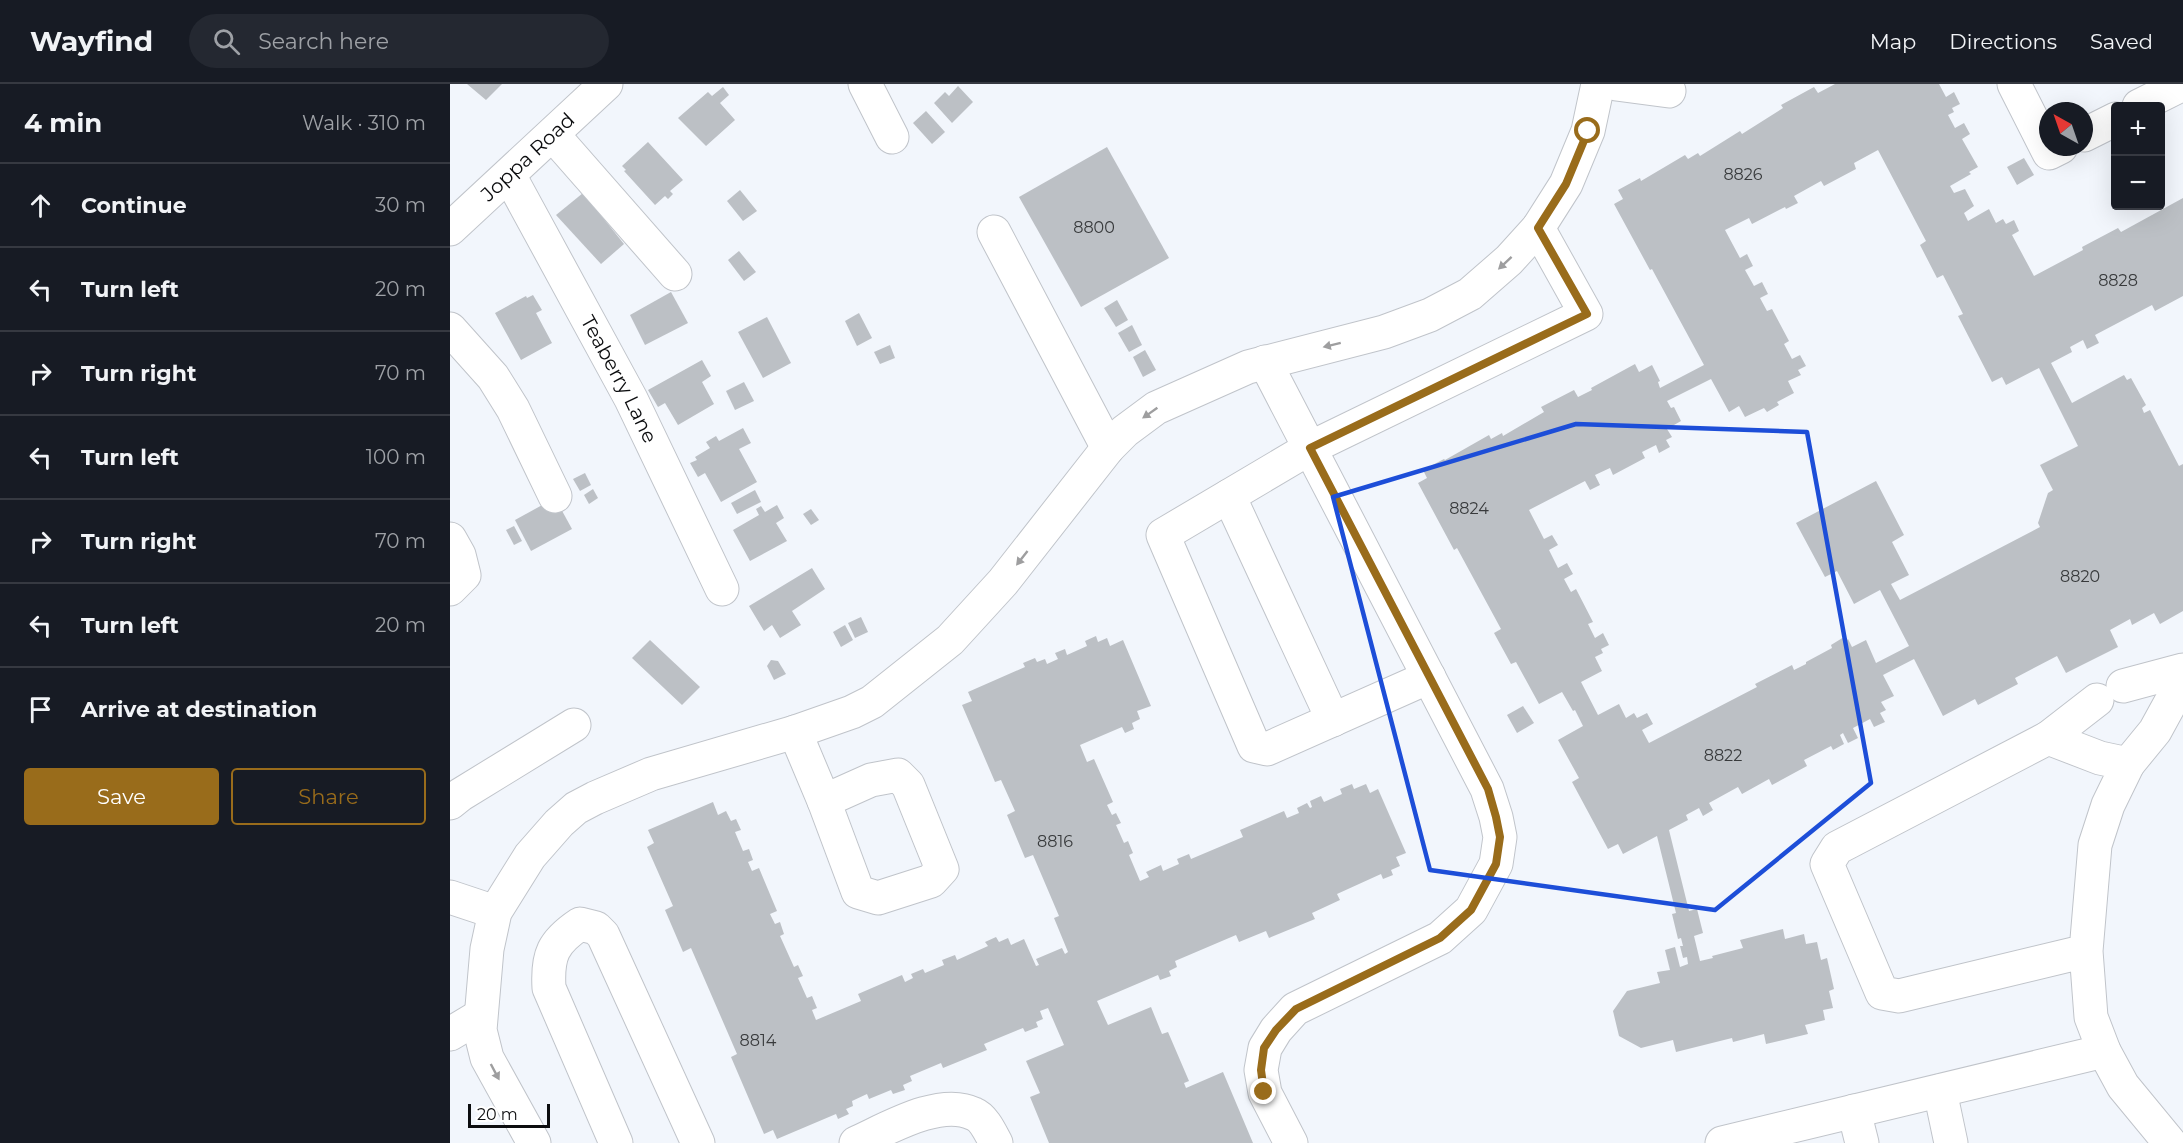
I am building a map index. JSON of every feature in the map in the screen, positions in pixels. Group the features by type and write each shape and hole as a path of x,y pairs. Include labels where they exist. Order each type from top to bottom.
{"street":[{"name":"Joppa Road","path":"450,229 606,84"},
{"path":"865,84 892,137"},
{"path":"534,1143 488,1058 480,1030 480,1016 487,949 495,912 530,856 559,823 576,808 651,774 795,732 852,712 872,702 950,640 1003,582 1108,448 1125,431 1156,408 1248,367 1384,332 1430,315 1470,294 1509,260 1538,228 1566,184 1588,131 1598,84"},
{"path":"1617,84 1674,86"},
{"path":"2014,84 2039,133"},
{"path":"2144,97 2183,84"},
{"path":"2093,130 2111,121"},
{"path":"553,135 675,274"},
{"name":"Teaberry Lane","path":"509,175 631,399 722,589"},
{"path":"1429,677 1268,749 1254,746 1163,535 1310,448 1587,314 1538,228"},
{"path":"994,232 1108,448"},
{"path":"450,329 493,376 513,409 555,496"},
{"path":"1265,362 1488,789 1500,837 1496,864 1471,910 1440,938 1296,1009 1276,1030 1264,1048 1261,1070 1264,1092 1291,1143"},
{"path":"1229,496 1333,720"},
{"path":"450,539 459,555 464,575 450,590"},
{"path":"2086,951 1899,996 1882,993 1827,864 1837,848 2048,738 2110,693 2183,670"},
{"path":"2170,1143 2123,1086 2104,1051 2091,1017 2086,951 2095,845 2108,806 2128,764 2155,731 2183,680"},
{"path":"450,803 574,725"},
{"path":"795,732 824,801"},
{"path":"2048,738 2100,758 2128,764"},
{"path":"450,897 495,912"},
{"path":"616,1143 549,988 548,972 551,956 561,937 580,924 596,928 603,935 698,1143"},
{"path":"450,1034 480,1016"},
{"path":"1722,1143 2104,1051"},
{"path":"1940,1091 1951,1143"},
{"path":"876,1139 920,1114 951,1108 975,1114 996,1143"},
{"path":"1854,1111 1862,1143"}],"highlighted area":[{"path":"1576,424 1807,432 1871,783 1715,910 1430,870 1333,497"}],"building":[{"path":"467,84 502,84 486,100"},
{"path":"1835,84 1939,84 1946,97 1954,92 1960,104 1952,108 1954,112 1948,115 1955,128 1964,123 1970,134 1962,139 1978,167 1969,172 1971,174 1950,186 1954,193 1965,189 1974,206 1964,213 1968,221 1989,209 1996,223 2003,219 2006,224 2014,220 2019,231 2012,235 2034,276 2118,228 2121,232 2165,210 2183,198 2183,296 2155,311 2152,305 2095,335 2099,343 2087,349 2083,340 2070,347 2072,352 2051,363 2072,403 2124,375 2127,380 2131,378 2146,405 2142,408 2144,413 2150,410 2179,466 2183,464 2183,611 2160,624 2154,613 2132,625 2130,619 2110,630 2118,647 2066,673 2057,656 2015,678 2018,684 1978,705 1975,699 1943,716 1914,659 1883,675 1894,696 1881,702 1886,710 1880,713 1885,722 1874,727 1870,719 1853,728 1858,738 1848,743 1843,733 1840,735 1844,744 1833,750 1831,746 1804,760 1807,766 1772,785 1769,779 1742,794 1738,787 1709,803 1713,810 1703,816 1699,808 1686,815 1688,820 1669,830 1689,911 1697,909 1703,933 1694,936 1700,961 1743,948 1740,940 1783,929 1785,939 1804,934 1806,944 1817,942 1821,960 1827,958 1834,989 1829,991 1833,1008 1823,1010 1825,1020 1805,1025 1808,1034 1766,1044 1764,1034 1733,1042 1732,1038 1676,1052 1673,1040 1641,1048 1619,1036 1613,1011 1627,991 1660,983 1657,972 1670,970 1665,950 1675,947 1680,967 1688,964 1687,957 1683,958 1681,938 1678,939 1672,914 1676,913 1657,836 1623,854 1618,844 1608,849 1572,782 1579,778 1558,740 1583,726 1575,710 1573,711 1562,692 1539,704 1516,662 1511,664 1494,633 1501,629 1457,548 1454,550 1418,483 1427,478 1423,470 1489,435 1491,439 1502,433 1503,436 1544,412 1541,407 1574,390 1578,397 1635,364 1639,372 1652,365 1660,381 1658,382 1660,388 1704,365 1614,204 1623,199 1618,190 1640,178 1641,181 1685,155 1688,159 1698,153 1700,156 1740,131 1742,134 1783,108 1781,105 1814,87 1818,93","holes":["1878,150 1926,241 1920,245 1937,278 1943,275 1963,314 1958,316 1992,382 2002,377 2006,385 2039,368 2078,446 2040,465 2053,490 2048,493 2038,523 2040,527 1900,600 1891,584 1909,575 1892,542 1904,535 1876,481 1796,523 1825,577 1837,571 1854,604 1880,590 1909,646 1876,663 1866,640 1852,647 1848,639 1846,641 1844,637 1831,645 1832,648 1806,664 1794,670 1792,665 1755,684 1757,687 1649,743 1642,730 1653,724 1647,713 1637,718 1634,713 1626,718 1619,704 1598,715 1581,682 1602,671 1595,657 1603,653 1601,649 1609,645 1603,633 1595,638 1588,624 1593,622 1576,589 1571,592 1564,579 1573,574 1567,563 1558,568 1549,550 1558,545 1552,535 1544,539 1529,510 1585,481 1590,490 1600,485 1595,475 1610,468 1613,475 1645,458 1642,452 1656,445 1659,453 1670,447 1666,440 1672,437 1667,429 1681,421 1674,407 1671,408 1667,401 1711,379 1729,412 1739,406 1745,417 1764,408 1767,412 1779,405 1777,402 1794,393 1788,381 1801,375 1798,370 1806,366 1800,355 1792,359 1784,344 1789,341 1772,309 1767,311 1760,298 1768,294 1762,282 1754,286 1745,270 1753,266 1747,254 1740,258 1725,230 1749,218 1752,224 1798,203 1794,196 1821,181 1824,186 1856,169 1854,163"]},
{"path":"958,86 973,102 952,123 934,103 945,92 949,96"},
{"path":"723,87 729,95 720,103 735,120 706,146 678,118 708,92 712,96"},
{"path":"926,111 945,132 932,144 913,123"},
{"path":"648,142 683,180 670,191 673,194 668,199 665,196 655,205 622,166"},
{"path":"1107,147 1169,258 1081,307 1019,197"},
{"path":"2024,158 2034,175 2017,185 2007,167"},
{"path":"740,190 757,211 743,221 727,201"},
{"path":"583,193 624,244 601,264 556,215"},
{"path":"739,251 756,272 744,281 728,260"},
{"path":"671,292 688,323 645,345 630,315"},
{"path":"533,295 542,310 536,313 552,343 521,360 495,313 526,296 527,298"},
{"path":"1117,300 1128,320 1116,327 1104,308"},
{"path":"859,313 872,338 857,346 845,321"},
{"path":"767,317 791,363 763,378 738,332"},
{"path":"1132,325 1142,345 1129,352 1118,333"},
{"path":"890,345 895,358 880,364 874,352"},
{"path":"1145,350 1156,370 1143,377 1133,357"},
{"path":"702,360 711,376 702,382 714,404 678,425 665,403 658,407 648,390"},
{"path":"744,382 754,401 735,410 726,391"},
{"path":"743,428 751,443 739,449 757,482 721,502 705,473 698,477 690,463 710,448 706,442 716,436 719,441"},
{"path":"585,473 591,485 580,491 573,479"},
{"path":"593,489 598,498 589,504 584,495"},
{"path":"755,490 761,502 737,514 731,503"},
{"path":"555,498 572,529 531,551 515,520"},
{"path":"777,505 784,518 776,523 787,541 750,561 733,530 759,515 756,509 761,506 765,512"},
{"path":"811,509 819,520 811,525 803,514"},
{"path":"514,526 522,541 514,545 506,530"},
{"path":"812,568 825,589 792,611 801,625 780,638 772,625 764,631 749,606"},
{"path":"861,617 868,632 855,638 848,623"},
{"path":"845,625 853,640 841,647 833,632"},
{"path":"1096,636 1098,642 1107,638 1110,646 1123,640 1151,706 1137,711 1140,719 1132,723 1134,729 1125,733 1122,727 1080,745 1087,762 1094,759 1113,802 1107,805 1112,815 1116,813 1121,823 1116,825 1124,843 1128,841 1133,853 1129,855 1140,881 1149,877 1146,872 1161,865 1163,871 1179,864 1177,859 1189,854 1191,859 1243,837 1240,830 1284,811 1287,818 1299,813 1297,808 1307,803 1310,808 1312,807 1310,801 1321,796 1324,802 1342,794 1340,789 1352,784 1354,789 1366,784 1370,793 1378,789 1406,853 1396,857 1400,866 1391,870 1393,875 1383,879 1381,874 1337,894 1340,900 1312,913 1315,919 1269,938 1266,931 1239,942 1236,935 1175,961 1177,967 1169,971 1171,976 1160,980 1158,975 1097,1001 1108,1025 1151,1007 1162,1034 1168,1032 1189,1081 1184,1083 1186,1088 1223,1072 1253,1143 1049,1143 1030,1097 1040,1093 1026,1061 1064,1045 1048,1008 1040,1011 1043,1019 1036,1022 1038,1027 1025,1032 1023,1028 984,1044 987,1050 943,1068 941,1063 910,1076 912,1081 903,1085 905,1090 893,1094 891,1090 869,1099 867,1094 852,1101 853,1106 846,1109 849,1114 838,1119 836,1114 777,1139 773,1130 764,1134 731,1057 737,1054 691,948 683,952 665,910 673,906 647,847 654,843 648,830 713,802 718,815 726,811 731,821 736,819 741,830 735,832 743,851 749,849 753,860 748,862 752,871 759,868 777,911 770,914 775,924 780,922 784,934 780,936 794,967 798,965 803,976 798,978 807,998 812,996 817,1008 812,1010 816,1020 861,1001 858,994 902,975 905,982 913,978 911,974 923,969 925,973 944,965 942,960 955,955 957,960 988,946 985,942 996,937 999,942 1008,938 1011,945 1024,939 1036,966 1039,965 1036,959 1062,948 1065,954 1068,952 1054,918 1059,916 1033,855 1025,858 1007,815 1015,811 1001,780 995,782 962,705 972,701 968,692 1025,667 1023,663 1035,658 1037,662 1045,659 1047,664 1058,659 1055,653 1065,649 1067,655 1087,646 1085,641"},
{"path":"650,640 700,687 682,705 632,658"},
{"path":"771,660 778,661 786,674 774,680 767,666"},
{"path":"1523,706 1534,723 1517,733 1507,715"}],"route":[{"path":"1264,1092 1261,1070 1264,1048 1276,1030 1296,1009 1440,938 1471,910 1496,864 1500,837 1488,789 1310,448 1587,314 1538,228 1566,184 1588,131"}]}
